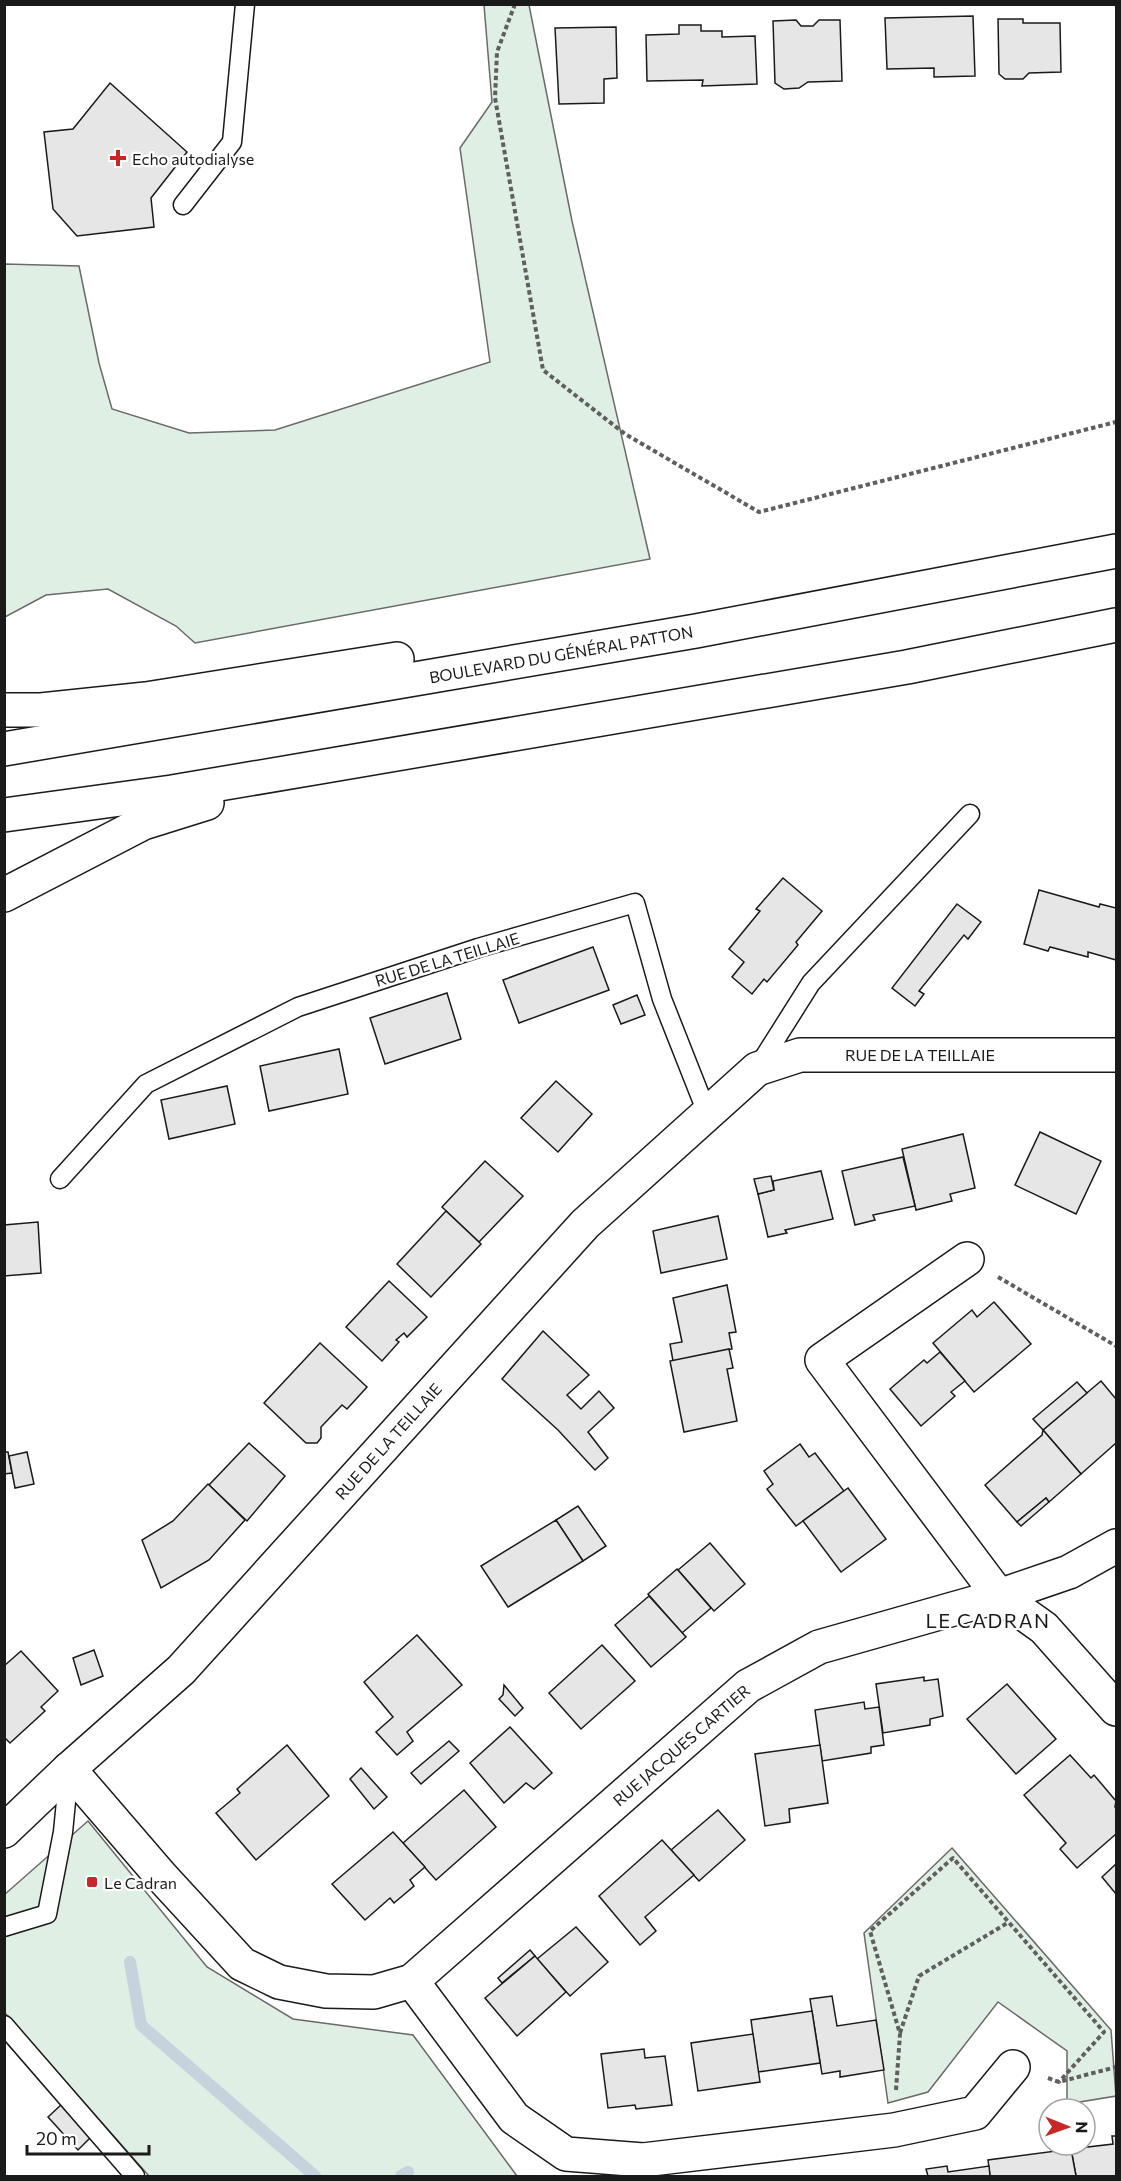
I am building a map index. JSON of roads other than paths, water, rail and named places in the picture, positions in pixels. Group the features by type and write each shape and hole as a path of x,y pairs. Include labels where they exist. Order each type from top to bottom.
{"main road":[{"name":"BOULEVARD DU GÉNÉRAL PATTON","path":"4,749 696,631 1116,551"},
{"path":"4,815 172,792 907,667 1116,625"},
{"path":"4,710 41,710 146,699 600,626 696,631"},
{"path":"4,895 143,824 314,768"},
{"name":"RUE DE LA TEILLAIE","path":"4,1831 69,1769 181,1670 585,1224 757,1069 801,1055 1116,1055"},
{"path":"967,1259 822,1360 999,1596 1044,1628 1116,1709"},
{"name":"RUE JACQUES CARTIER","path":"69,1769 162,1878 242,1964 279,1983 326,1991 374,1992 412,1981 748,1686 819,1647 999,1596 1069,1572 1116,1546"},
{"path":"412,1981 514,2118 566,2154 643,2160 894,2130 975,2113 1013,2067"}],"lane":[{"path":"183,205 232,142 245,4"},
{"path":"757,1069 811,983 970,814"},
{"name":"RUE DE LA TEILLAIE","path":"60,1179 146,1084 298,1007 478,948 635,903 662,999 707,1113"},
{"path":"4,1927 47,1914 63,1832 69,1769"},
{"path":"4,2025 135,2176"}],"waterway":[{"path":"130,1962 141,2025 315,2176"},
{"path":"401,2176 408,2172"}],"place":[{"name":"Echo autodialyse","path":"118,158"},
{"name":"Le Cadran","path":"92,1882"}],"district":[{"name":"LE CADRAN","path":"988,1620"}]}
